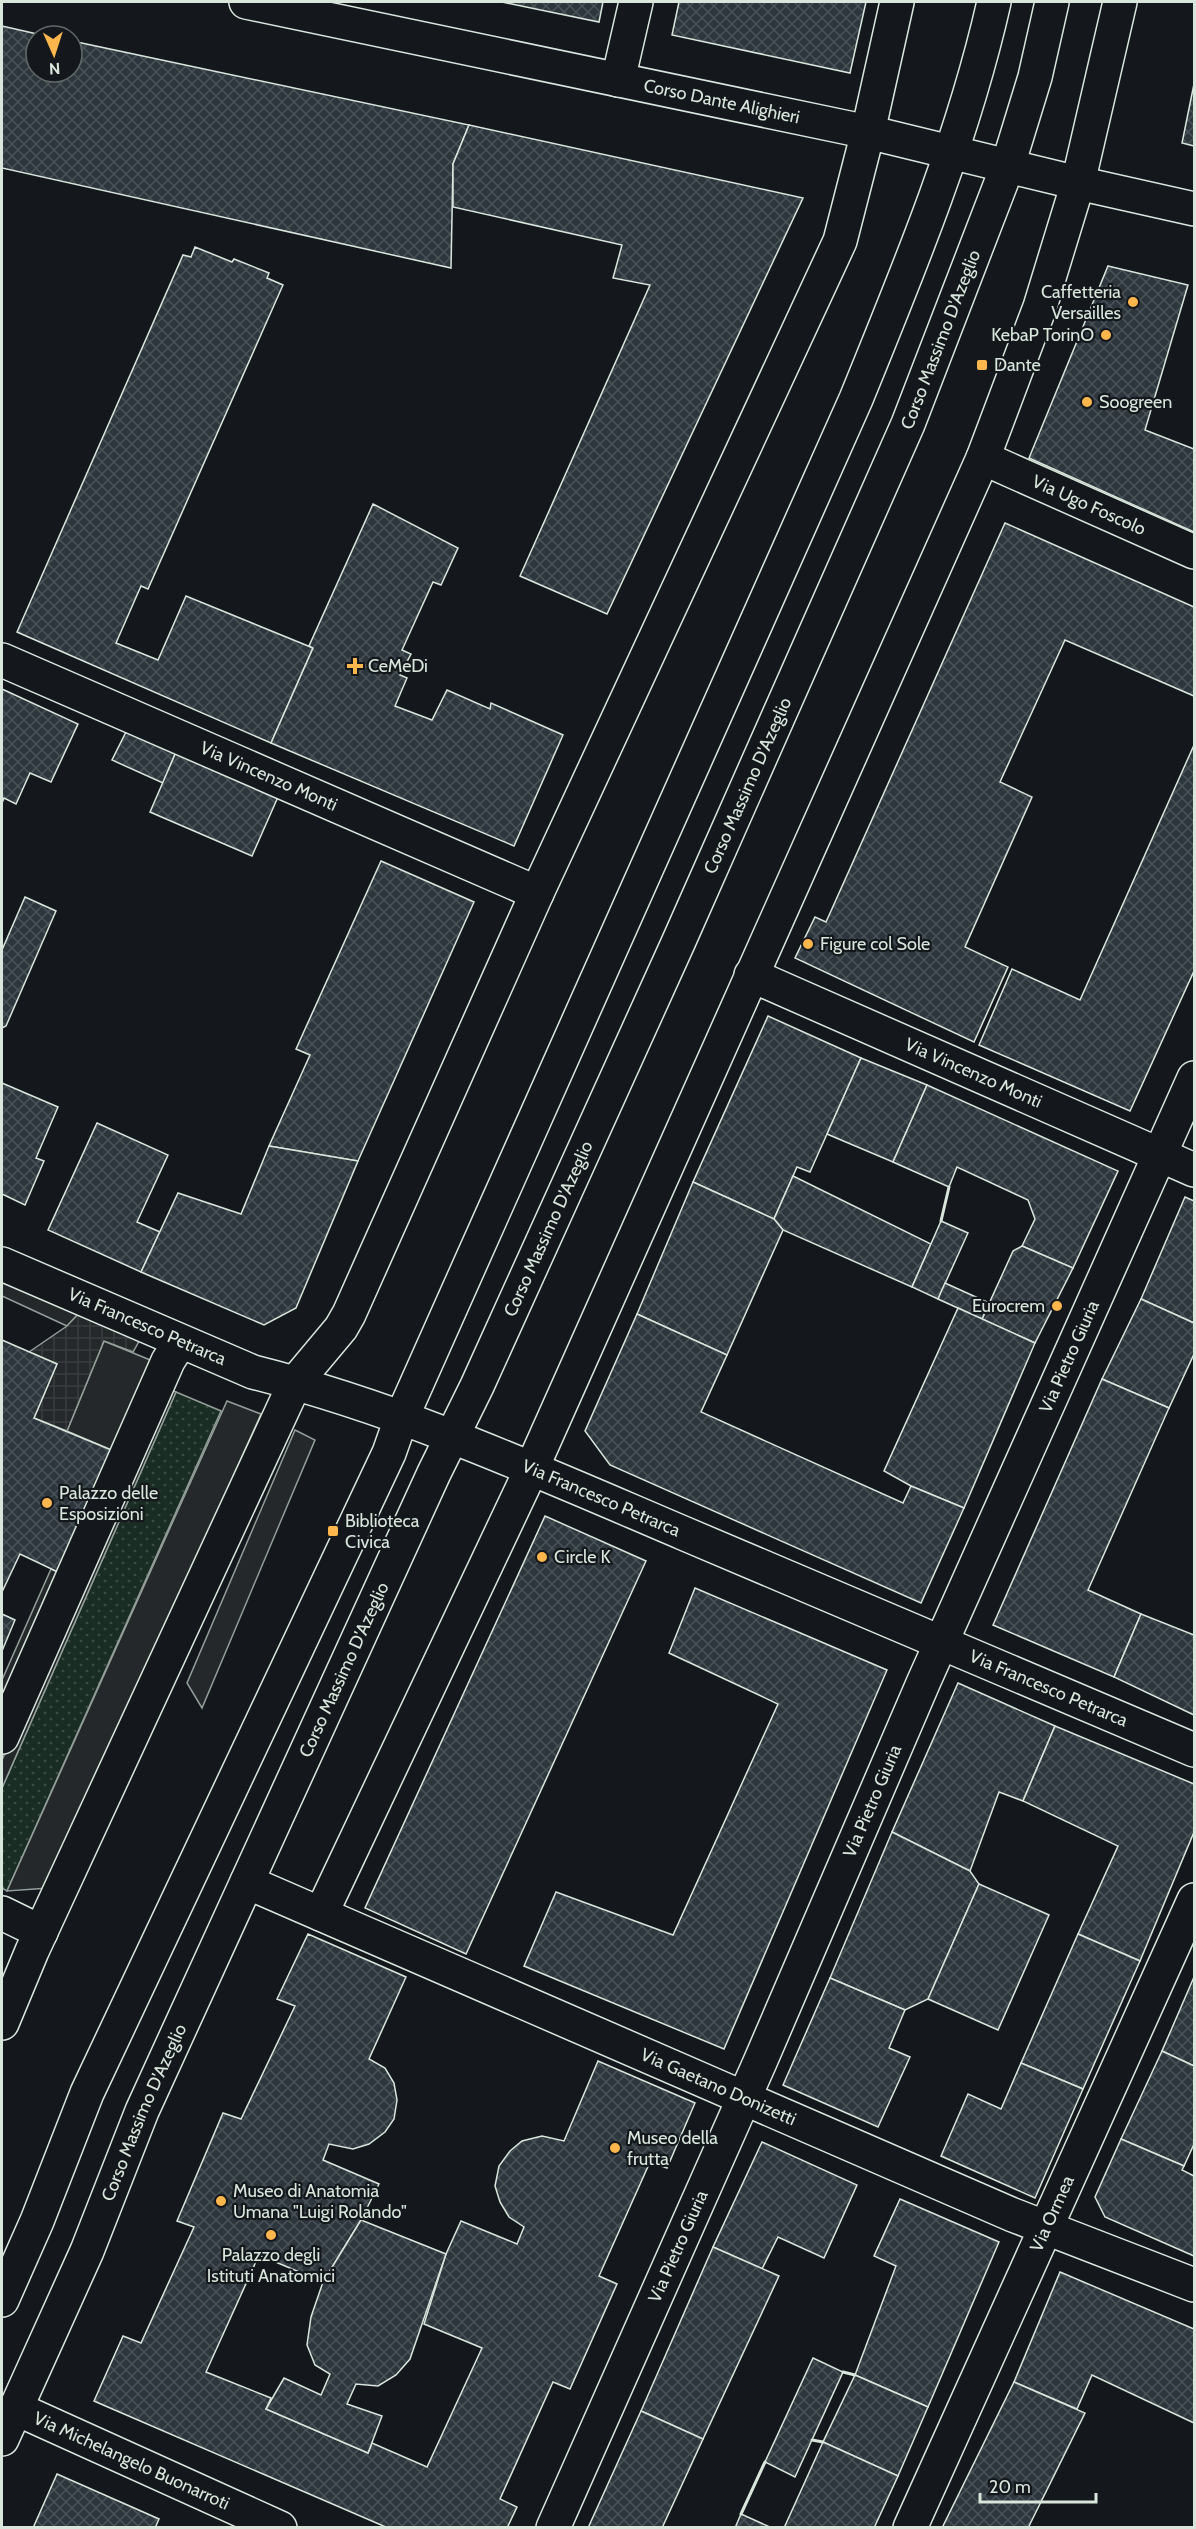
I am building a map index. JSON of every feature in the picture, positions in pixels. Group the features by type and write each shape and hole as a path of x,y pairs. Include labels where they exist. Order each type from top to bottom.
{"street":[{"name":"Corso Dante Alighieri","path":"246,2 868,132 1194,209"},
{"path":"618,80 636,2"},
{"path":"2,2023 41,1932 295,1383 341,1328 349,1314 537,893 840,241 868,132 897,2"},
{"path":"2,2300 37,2221 87,2093 389,1453 401,1419 855,399 913,258 952,152 979,64 994,2"},
{"name":"Corso Massimo D'Azeglio","path":"2,2439 87,2251 142,2110 477,1386 673,954 908,424 1008,165 1035,76 1052,2"},
{"path":"321,1914 531,1470 983,458 1040,307 1078,183 1120,2"},
{"name":"Via Ugo Foscolo","path":"983,458 1194,552"},
{"name":"Via Vincenzo Monti","path":"2,660 537,893"},
{"name":"Via Vincenzo Monti","path":"752,975 1194,1170"},
{"name":"Via Pietro Giuria","path":"553,2528 744,2100 942,1642 1194,1078"},
{"name":"Via Francesco Petrarca","path":"2,1264 253,1372 295,1383 452,1437 1194,1750"},
{"path":"2,1737 168,1361 180,1342"},
{"name":"Via Gaetano Donizetti","path":"247,1882 744,2100 1046,2228 1194,2285"},
{"name":"Via Ormea","path":"910,2528 1194,1900"},
{"path":"2,1913 41,1932"},
{"name":"Via Michelangelo Buonarroti","path":"15,2408 280,2528"}],"green space":[{"path":"176,1392 221,1411 7,1891 2,1888 2,1788"}],"shaded area":[{"path":"2,1271 83,1309 67,1326 2,1296"},
{"path":"83,1309 142,1336 133,1352 104,1341 67,1431 34,1418 57,1364 29,1352 67,1326"},
{"path":"104,1341 155,1362 116,1452 67,1431"},
{"path":"168,1389 176,1392 2,1788 2,1760"},
{"path":"227,1401 261,1414 49,1888 7,1891"},
{"path":"295,1430 315,1440 202,1708 187,1683"},
{"path":"51,1569 62,1574 2,1709 2,1680"}],"building":[{"path":"502,2 603,2 599,22"},
{"path":"679,2 866,2 850,73 672,35"},
{"path":"2,26 24,31 24,84 84,84 84,44 469,125 453,164 451,268 2,168"},
{"path":"1194,84 1194,146 1182,143"},
{"path":"469,125 803,198 607,614 520,576 650,285 613,278 622,245 453,207 453,164"},
{"path":"195,247 232,262 234,259 269,273 267,278 283,285 148,589 141,586 116,643 158,660 186,596 313,648 271,743 17,632 183,255 191,257"},
{"path":"1108,266 1188,285 1145,430 1194,449 1194,532 1029,458"},
{"name":"CeMeDi","path":"373,504 458,548 441,585 433,582 402,650 411,654 400,675 407,678 395,706 432,720 447,690 490,709 491,703 563,735 514,846 271,743 313,648 309,646"},
{"path":"1005,523 1194,607 1194,696 1065,640 1000,782 1032,797 965,947 1008,967 974,1042 795,958 815,917 826,922"},
{"path":"2,689 78,724 51,782 30,773 16,804 4,798 2,803"},
{"path":"126,732 176,752 163,783 112,760"},
{"path":"1194,745 1194,971 1130,1111 979,1045 1012,969 1080,1000"},
{"path":"176,752 278,797 252,856 150,812"},
{"path":"381,861 474,902 358,1161 269,1146 310,1055 296,1049"},
{"path":"25,897 56,911 6,1026 2,1028 2,950"},
{"path":"768,1016 861,1058 810,1172 797,1167 774,1219 693,1182"},
{"path":"861,1058 927,1085 893,1162 827,1134"},
{"path":"2,1083 58,1107 36,1158 44,1161 25,1205 2,1194"},
{"path":"927,1085 1118,1171 1073,1268 1022,1246 1035,1219 1028,1200 957,1167 949,1187 893,1162"},
{"path":"97,1123 168,1155 137,1222 160,1232 141,1272 48,1230"},
{"path":"269,1146 358,1161 296,1308 264,1325 141,1272 178,1193 241,1214"},
{"path":"793,1176 931,1244 912,1287 783,1230 774,1219"},
{"path":"693,1182 774,1219 783,1230 727,1355 637,1314"},
{"path":"1185,1197 1194,1201 1194,1323 1141,1299"},
{"path":"941,1221 968,1233 938,1299 912,1287"},
{"path":"1022,1246 1073,1268 1035,1343 982,1319 1013,1251"},
{"path":"945,1283 989,1303 982,1319 938,1299"},
{"path":"1141,1299 1194,1323 1194,1354 1169,1408 1102,1379"},
{"path":"958,1308 1035,1343 964,1508 911,1486 884,1471"},
{"path":"637,1314 727,1355 701,1412 903,1503 911,1486 964,1508 921,1603 610,1465 585,1431"},
{"name":"Palazzo delle Esposizioni","path":"2,1340 57,1364 34,1418 116,1452 62,1574 20,1554 2,1592"},
{"path":"1102,1379 1169,1408 1088,1590 1141,1614 1114,1677 993,1625"},
{"path":"545,1516 646,1561 466,1954 365,1908"},
{"path":"695,1588 887,1670 724,2049 524,1966 556,1892 673,1935 778,1704 669,1653"},
{"path":"2,1614 15,1620 2,1651"},
{"path":"1141,1614 1194,1635 1194,1715 1114,1677"},
{"path":"958,1683 1055,1726 1023,1801 999,1792 970,1871 892,1832"},
{"path":"1055,1726 1194,1784 1194,1832 1140,1961 1078,1934 1118,1846 1023,1801"},
{"path":"892,1832 970,1871 979,1884 928,1999 905,2010 830,1978"},
{"path":"979,1884 1049,1915 998,2030 928,1999"},
{"name":"Palazzo degli Istituti Anatomici","path":"308,1934 406,1977 369,2059 385,2068 394,2083 397,2100 394,2119 385,2132 369,2144 353,2149 329,2144 323,2160 379,2184 361,2220 323,2282 259,2255 206,2372 271,2398 266,2409 368,2453 372,2443 427,2467 482,2348 424,2324 446,2254 461,2221 517,2244 524,2227 509,2217 500,2202 495,2186 499,2166 510,2151 522,2141 542,2136 564,2141 598,2061 695,2103 667,2168 650,2162 599,2276 617,2284 570,2389 553,2382 500,2499 517,2507 507,2528 388,2528 94,2401 123,2336 141,2343 194,2227 177,2221 223,2113 241,2119 295,2006 277,1999"},
{"path":"1078,1934 1140,1961 1083,2089 1021,2063"},
{"path":"1194,1977 1194,2066 1162,2051"},
{"path":"830,1978 905,2010 889,2048 910,2057 878,2127 783,2085"},
{"path":"1162,2051 1194,2066 1194,2144 1184,2166 1121,2139"},
{"path":"1021,2063 1083,2089 1035,2198 941,2156 968,2094 1001,2109"},
{"path":"1121,2139 1184,2166 1182,2170 1194,2176 1194,2256 1105,2217 1095,2197"},
{"path":"762,2142 857,2185 824,2258 778,2237 762,2269 713,2247"},
{"path":"900,2199 999,2242 928,2407 855,2375 896,2266 874,2256"},
{"path":"361,2220 446,2254 410,2359 396,2375 378,2386 356,2384 347,2404 382,2416 368,2453 266,2409 284,2378 321,2395 330,2374 315,2365 307,2345 311,2317 323,2282"},
{"path":"713,2247 779,2276 703,2439 641,2411"},
{"path":"1060,2272 1194,2329 1194,2423 1092,2375 1077,2409 1014,2382"},
{"path":"813,2358 843,2372 795,2477 765,2462"},
{"path":"855,2375 928,2407 898,2476 823,2442"},
{"path":"1014,2382 1085,2413 1028,2528 942,2528"},
{"path":"641,2411 703,2439 662,2528 588,2528"},
{"path":"823,2442 898,2476 874,2528 784,2528"},
{"path":"57,2474 159,2519 155,2528 33,2528"},
{"path":"741,2514 772,2528 735,2528"}],"wall":[{"path":"941,1221 949,1187"},
{"path":"843,2372 855,2375"},
{"path":"812,2440 823,2442"},
{"path":"741,2514 765,2462"}],"place":[{"name":"Caffetteria Versailles","path":"1133,302"},
{"name":"KebaP TorinO","path":"1106,335"},
{"name":"Dante","path":"982,365"},
{"name":"Soogreen","path":"1087,402"},
{"name":"CeMeDi","path":"355,666"},
{"name":"Figure col Sole","path":"808,944"},
{"name":"Eurocrem","path":"1057,1306"},
{"name":"Palazzo delle Esposizioni","path":"47,1503"},
{"name":"Biblioteca Civica","path":"333,1531"},
{"name":"Circle K","path":"542,1557"},
{"name":"Museo della frutta","path":"615,2148"},
{"name":"Museo di Anatomia Umana \"Luigi Rolando\"","path":"221,2201"},
{"name":"Palazzo degli Istituti Anatomici","path":"271,2235"}]}
